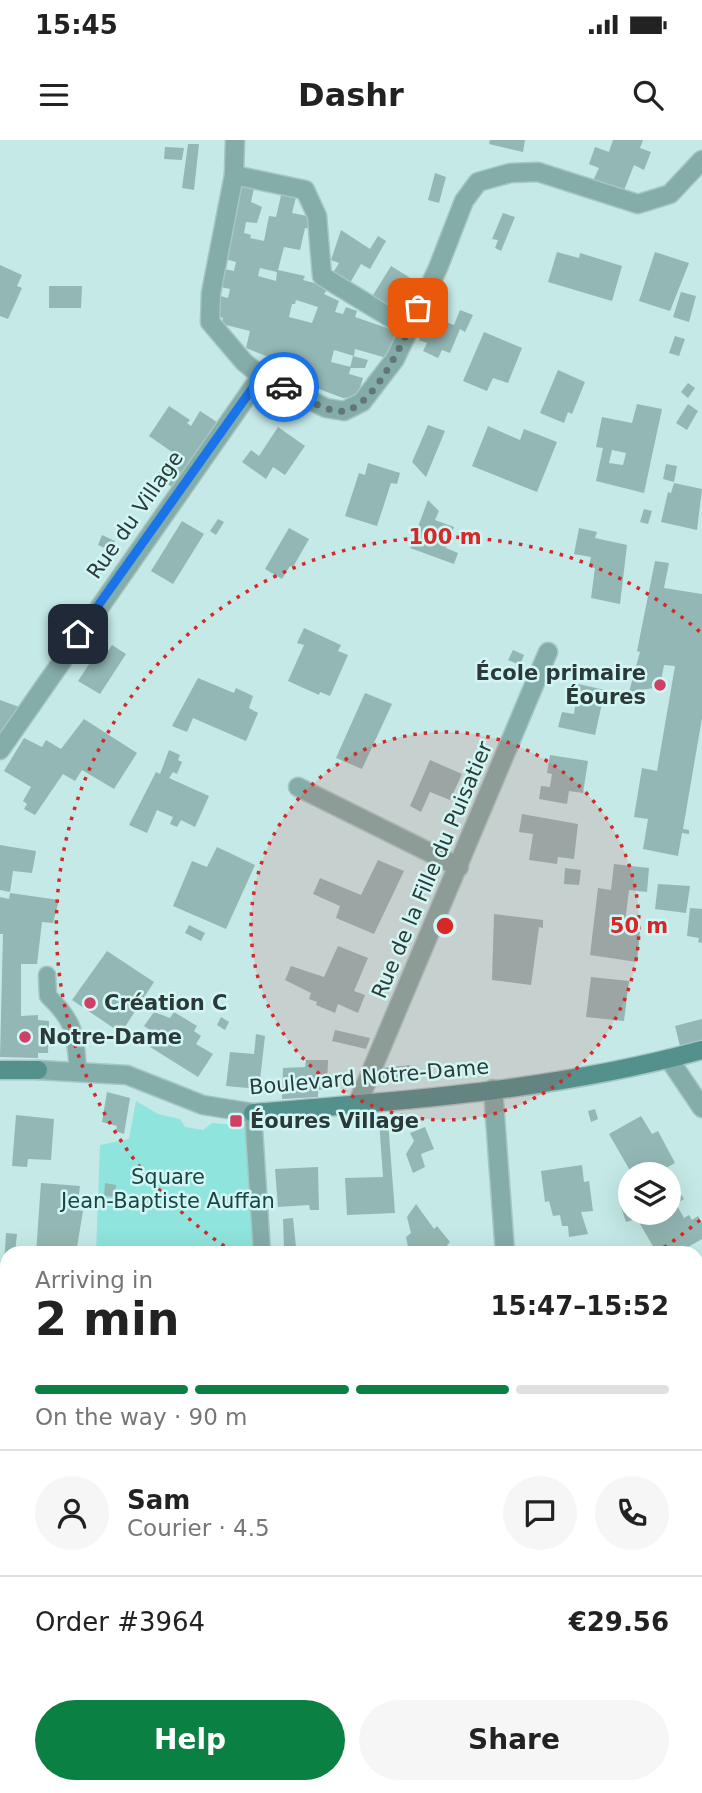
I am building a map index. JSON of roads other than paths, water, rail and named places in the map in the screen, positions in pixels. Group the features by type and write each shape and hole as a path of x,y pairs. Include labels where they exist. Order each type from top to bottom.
{"street":[{"path":"235,140 234,175 211,293 211,322 244,362 261,376 326,408 344,411 362,402 395,359 464,201 478,182 510,173 538,172 638,204 670,194 702,160"},
{"path":"234,175 305,190 317,216 322,276 409,329"},
{"name":"Rue du Village","path":"0,750 261,376"},
{"name":"Rue de la Fille du Puisatier","path":"357,1105 548,652"},
{"path":"298,787 459,867"},
{"name":"Boulevard Notre-Dame","path":"0,1070 127,1075 203,1105 253,1113 357,1105 576,1078 702,1050"},
{"path":"669,1059 702,1108"},
{"path":"493,1089 504,1246"}],"lane":[{"path":"47,975 45,984 48,996 65,1013 75,1029 78,1071"},
{"path":"253,1113 262,1246"}],"place":[{"name":"École primaire Éoures","path":"660,685"},
{"name":"Création C","path":"90,1003"},
{"name":"Notre-Dame","path":"25,1037"},
{"name":"Éoures Village","path":"236,1121"}],"park label":[{"name":"Square Jean-Baptiste Auffan","path":"168,1189"}]}
